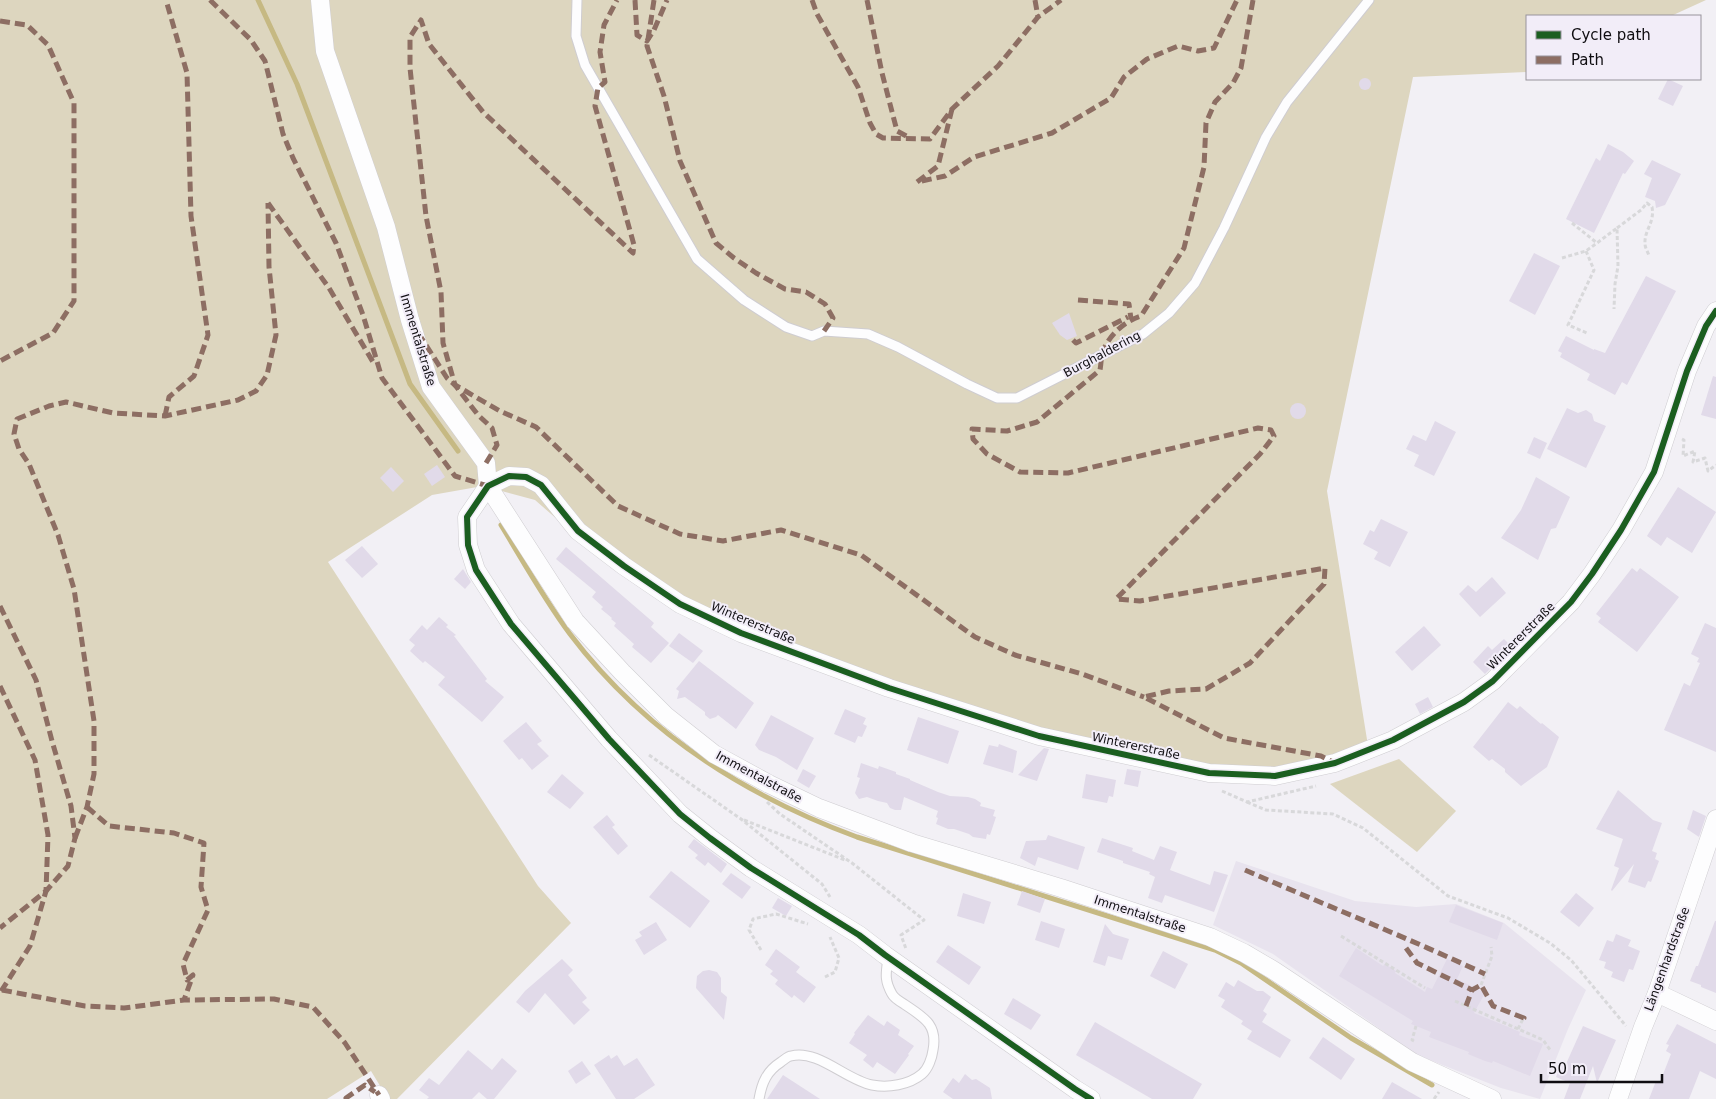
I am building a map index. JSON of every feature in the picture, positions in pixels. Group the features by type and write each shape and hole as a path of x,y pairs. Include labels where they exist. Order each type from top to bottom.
{"street":[{"name":"Immentalstraße","path":"320,0 325,51 386,227 410,320 431,387 486,463 488,486 575,621 666,716 714,754 768,784 819,808 912,843 1062,888 1210,937 1273,970 1412,1062 1492,1099"},
{"name":"Wintererstraße","path":"488,486 509,476 526,478 541,485 578,531 624,566 680,604 741,632 889,688 1038,736 1209,773 1275,776 1335,764 1393,740 1464,702 1493,680 1571,602 1621,530 1654,472 1687,371 1706,326 1716,311"},
{"path":"488,486 467,518 468,545 476,570 511,624 609,738 680,814 751,868 859,935 888,958 1091,1099"},
{"name":"Längenhardstraße","path":"1618,1099 1642,1027 1657,993 1716,819"},
{"path":"1657,993 1716,1021"}],"lane":[{"name":"Burghaldering","path":"577,0 576,36 584,65 697,259 744,300 786,328 812,336 824,331 868,334 898,347 997,398 1017,398 1143,334 1168,313 1195,283 1224,228 1266,137 1299,87 1370,0"},
{"path":"759,1099 762,1082 776,1065 790,1056 805,1055 817,1058 871,1085 894,1086 911,1081 924,1073 933,1056 933,1033 926,1019 893,996 885,979 888,958"}],"path":[{"path":"1562,258 1586,251 1641,210 1646,203 1652,207 1654,215 1645,244 1649,256"},
{"path":"1572,223 1597,243"},
{"path":"1614,309 1618,266 1617,228"},
{"path":"1586,251 1594,270 1568,325 1587,333"},
{"path":"1668,432 1684,440 1683,456 1695,451 1693,462 1705,458 1708,470 1716,465"},
{"path":"647,754 741,818 822,884 832,900"},
{"path":"763,798 780,814 852,863 924,920 901,935 908,954"},
{"path":"1247,802 1266,810 1333,814 1363,828 1448,896 1508,918 1550,943 1570,960 1632,1033"},
{"path":"741,818 852,863"},
{"path":"761,950 748,930 753,918 776,914 812,925"},
{"path":"825,977 835,972 840,958 827,930"},
{"path":"1341,936 1425,988"},
{"path":"1481,985 1492,956 1491,947"},
{"path":"1455,1001 1543,1040 1551,1051"},
{"path":"1518,1029 1524,1019"},
{"path":"1412,1040 1416,1026"}],"shaded area":[{"path":"0,0 1706,0 1673,15 1526,15 1526,72 1413,77 1327,491 1369,752 1276,778 1037,737 739,640 620,574 535,500 483,486 432,495 328,562 538,886 571,923 397,1099 388,1099 371,1071 327,1099 0,1099"},
{"path":"1399,759 1456,811 1417,852 1330,784"},
{"path":"1236,861 1355,901 1416,907 1456,904 1504,923 1586,990 1540,1099 1501,1088 1417,1055 1273,954 1213,925"}],"building":[{"path":"1367,78 1370,79 1370,89 1363,90 1360,89 1359,82 1360,79"},
{"path":"1668,80 1683,86 1673,106 1658,99"},
{"path":"1608,144 1623,152 1634,161 1625,174 1623,173 1594,233 1566,219 1596,158 1600,161"},
{"path":"1652,160 1681,174 1665,205 1656,208 1655,201 1645,197 1652,178 1644,174"},
{"path":"1534,253 1560,266 1535,315 1509,301"},
{"path":"1646,276 1676,291 1627,385 1622,382 1615,395 1587,380 1590,374 1560,357 1562,353 1558,351 1566,336 1594,350 1605,353"},
{"path":"1069,313 1077,336 1067,340 1060,335 1052,323"},
{"path":"1713,376 1716,377 1716,419 1701,415"},
{"path":"1298,403 1304,405 1306,411 1304,417 1298,419 1292,417 1290,411 1292,405"},
{"path":"1567,408 1578,413 1586,410 1592,414 1594,421 1606,426 1586,468 1547,449"},
{"path":"1435,421 1456,432 1434,476 1414,466 1419,455 1406,449 1413,435 1426,441"},
{"path":"1534,437 1547,443 1540,459 1527,453"},
{"path":"437,465 445,477 432,486 424,474"},
{"path":"391,467 404,481 393,492 380,478"},
{"path":"1536,477 1570,497 1556,528 1551,529 1538,560 1501,538 1521,510"},
{"path":"1678,487 1716,512 1692,553 1667,537 1661,546 1647,536"},
{"path":"1381,519 1408,532 1390,567 1374,559 1378,552 1363,544 1370,530 1374,532"},
{"path":"362,546 378,564 362,578 345,560"},
{"path":"566,547 654,623 651,627 669,643 651,663 632,647 634,644 614,626 616,623 601,609 603,607 592,597 596,592 556,559"},
{"path":"1632,568 1637,572 1640,568 1679,597 1637,652 1598,622 1601,618 1596,614"},
{"path":"463,569 471,582 465,589 454,579"},
{"path":"1492,577 1506,593 1480,617 1459,594 1468,585 1476,592"},
{"path":"439,617 448,625 446,627 456,635 454,636 487,679 485,681 504,697 482,722 438,685 445,677 425,661 423,663 410,651 415,645 409,640 422,625 427,630"},
{"path":"1705,623 1716,628 1716,752 1664,730 1684,683 1690,686 1700,663 1697,662 1699,658 1691,654"},
{"path":"1424,626 1441,645 1412,671 1395,652"},
{"path":"679,633 703,651 693,663 669,646"},
{"path":"1504,639 1512,647 1485,674 1473,662 1488,646 1492,650"},
{"path":"699,661 754,703 736,729 718,715 710,719 705,715 705,712 685,697 677,699 679,691 676,689"},
{"path":"1428,697 1433,707 1420,714 1415,704"},
{"path":"1508,702 1517,709 1520,706 1559,737 1547,767 1521,786 1505,772 1505,769 1492,759 1489,761 1473,747"},
{"path":"845,709 866,718 863,724 867,726 862,737 858,736 855,743 834,734"},
{"path":"771,715 814,738 797,770 776,757 759,750 755,745"},
{"path":"918,717 959,731 948,764 907,750"},
{"path":"526,722 542,741 537,744 549,756 532,770 522,758 519,760 503,741"},
{"path":"999,744 1017,751 1013,773 983,764 989,745 998,747"},
{"path":"1044,748 1049,749 1037,781 1018,775"},
{"path":"861,763 878,769 879,766 896,772 896,774 950,796 975,799 981,803 980,806 995,810 993,816 996,817 990,835 987,834 986,839 973,837 969,834 936,824 938,811 904,797 901,810 895,810 890,808 887,803 867,797 859,799 855,793 860,778 857,777"},
{"path":"803,769 816,776 809,788 797,781"},
{"path":"1127,769 1141,771 1138,787 1124,784"},
{"path":"562,774 584,793 570,809 547,792"},
{"path":"1086,774 1116,780 1113,797 1109,796 1107,803 1082,798"},
{"path":"1618,790 1653,820 1662,823 1652,851 1657,853 1655,859 1659,861 1651,882 1648,881 1645,888 1628,882 1634,864 1611,890 1619,868 1614,866 1623,839 1596,829"},
{"path":"1693,810 1706,816 1699,837 1687,829"},
{"path":"607,815 615,825 612,827 628,846 618,855 593,827"},
{"path":"1048,835 1085,847 1078,870 1038,857 1035,866 1020,858 1026,841 1046,840"},
{"path":"1102,838 1133,848 1132,851 1154,860 1160,846 1177,852 1170,870 1210,885 1214,871 1228,875 1214,912 1165,895 1162,903 1148,898 1155,877 1149,874 1150,872 1097,852"},
{"path":"694,839 727,864 721,873 708,862 705,866 695,858 698,855 688,847"},
{"path":"671,871 710,901 690,928 649,897"},
{"path":"731,873 751,887 742,899 722,884"},
{"path":"1022,891 1045,899 1040,913 1017,905"},
{"path":"963,893 991,902 984,924 957,916"},
{"path":"1576,893 1594,908 1579,927 1560,912"},
{"path":"778,898 792,906 786,916 772,908"},
{"path":"1456,905 1503,923 1497,940 1449,922"},
{"path":"1041,921 1065,929 1059,948 1035,940"},
{"path":"1715,921 1716,993 1690,981 1696,966 1698,966"},
{"path":"656,922 667,940 644,955 635,940 642,936 639,932"},
{"path":"1105,924 1113,934 1129,939 1122,960 1108,956 1105,966 1093,962"},
{"path":"1616,934 1631,940 1628,946 1640,951 1633,970 1629,969 1624,982 1611,977 1613,972 1604,968 1606,962 1599,960 1607,940 1613,942"},
{"path":"948,945 981,967 969,985 936,962"},
{"path":"1356,948 1383,966 1385,964 1396,971 1395,973 1425,992 1427,987 1432,989 1447,959 1463,966 1457,979 1485,993 1474,1013 1520,1032 1519,1035 1543,1044 1530,1076 1493,1061 1492,1063 1485,1061 1468,1054 1469,1052 1429,1037 1431,1032 1411,1024 1413,1021 1339,976"},
{"path":"776,949 800,967 796,972 816,987 804,1003 794,995 792,998 775,984 778,980 770,974 773,971 765,965"},
{"path":"1163,951 1188,964 1175,989 1150,976"},
{"path":"562,959 573,970 568,975 587,998 582,1002 590,1010 574,1025 545,993 529,1013 516,1002 525,991"},
{"path":"703,971 717,972 721,978 721,992 727,997 724,1020 696,988 697,976"},
{"path":"1238,980 1257,991 1263,991 1271,997 1263,1011 1267,1014 1262,1022 1291,1040 1280,1058 1247,1039 1252,1031 1241,1024 1243,1021 1221,1007 1225,1000 1218,996 1226,982 1234,987"},
{"path":"1013,998 1041,1015 1031,1030 1004,1014"},
{"path":"868,1015 884,1026 887,1021 900,1030 898,1035 914,1046 895,1074 877,1062 873,1068 863,1060 867,1055 849,1043"},
{"path":"1095,1022 1202,1084 1193,1099 1152,1099 1076,1055"},
{"path":"1677,1024 1716,1044 1716,1079 1700,1071 1689,1099 1649,1099 1656,1081 1660,1082 1671,1054 1666,1051 1669,1045 1666,1044"},
{"path":"1583,1026 1616,1040 1597,1083 1593,1066 1580,1099 1564,1099 1570,1083 1556,1077 1562,1062 1566,1064"},
{"path":"1323,1037 1355,1059 1341,1080 1309,1058"},
{"path":"468,1050 492,1070 502,1058 517,1071 494,1099 487,1099 479,1092 472,1099 427,1099 429,1097 419,1090 429,1078 439,1085"},
{"path":"609,1055 611,1059 617,1055 624,1066 637,1058 655,1085 634,1099 616,1099 594,1065"},
{"path":"582,1061 591,1074 576,1084 568,1071"},
{"path":"965,1074 972,1080 976,1079 990,1088 992,1099 953,1099 943,1092 953,1078 959,1083"},
{"path":"783,1075 820,1099 767,1099"},
{"path":"1392,1082 1422,1099 1382,1099"}],"waterway":[{"path":"258,0 297,84 410,384 458,451"},
{"path":"501,525 560,621 599,669 630,701 663,730 736,780 774,801 857,837 1215,950 1241,963 1351,1038 1432,1085"}],"marked path":[{"path":"165,416 169,397 194,376 208,335 191,216 187,73 166,0"},
{"path":"210,0 251,40 265,61 283,134 293,158 336,243 363,315 382,378 455,476 488,486"},
{"path":"486,463 497,445 492,428 478,415 455,385 443,343 441,292 426,216 410,68 410,37 421,20 429,44 483,112 633,253 634,245 595,106 598,88 605,82 600,52 604,25 617,0"},
{"path":"635,0 637,35 647,41 667,0"},
{"path":"654,0 647,46 664,96 680,161 716,243 756,273 785,289 806,292 825,304 833,318 824,331"},
{"path":"812,0 817,14 858,87 870,123 876,134 883,138 930,139 952,109 998,66 1038,17 1061,0"},
{"path":"867,0 882,73 897,131 908,137"},
{"path":"1035,0 1038,17"},
{"path":"952,109 938,166 917,182 945,176 974,157 1052,133 1111,98 1124,77 1147,59 1178,46 1198,51 1214,48 1237,0"},
{"path":"1253,0 1241,68 1233,83 1215,102 1206,123 1204,167 1184,248 1141,316 1128,322 1112,336 1104,348 1100,370 1037,422 1007,431 972,429 973,439 987,454 1020,472 1068,473 1258,428 1271,430 1274,436 1260,454 1116,599 1140,601 1325,568 1324,584 1250,663 1206,689 1169,691 1144,697 1224,738 1321,756 1333,762"},
{"path":"0,21 27,25 48,45 74,103 74,301 53,333 0,361"},
{"path":"268,203 329,288 373,362"},
{"path":"75,838 87,807 94,774 94,721 74,589 58,535 29,464 19,449 14,434 17,419 49,406 66,402 113,413 165,416 238,400 256,391 267,375 276,335 269,267 268,203"},
{"path":"1078,300 1129,304 1131,319"},
{"path":"1073,340 1076,343 1128,317"},
{"path":"410,320 447,378 455,385 500,411 536,427 618,506 680,534 723,541 781,530 861,555 975,637 1015,655 1082,674 1144,697"},
{"path":"0,606 36,680 71,806 75,838 68,866 46,891 0,928"},
{"path":"0,686 35,760 48,835 46,891 30,946 0,993"},
{"path":"87,807 109,826 174,833 204,843 201,887 208,910 183,964 187,980 193,975 184,1000"},
{"path":"1245,870 1485,974"},
{"path":"1406,948 1417,963 1472,990"},
{"path":"1466,1006 1472,990 1481,985 1493,1006 1523,1019"},
{"path":"2,990 85,1006 124,1008 184,1000 274,999 313,1007 345,1043 379,1095"},
{"path":"347,1099 365,1085 375,1092"}],"cycle path":[{"path":"1091,1099 859,935 751,868 680,814 609,739 511,624 476,570 468,545 467,517 488,486 509,476 526,477 541,485 578,531 624,566 680,604 741,633 889,688 1039,736 1209,773 1275,776 1335,763 1393,740 1464,702 1493,681 1571,602 1621,530 1654,472 1687,371 1706,326 1716,311"}]}
